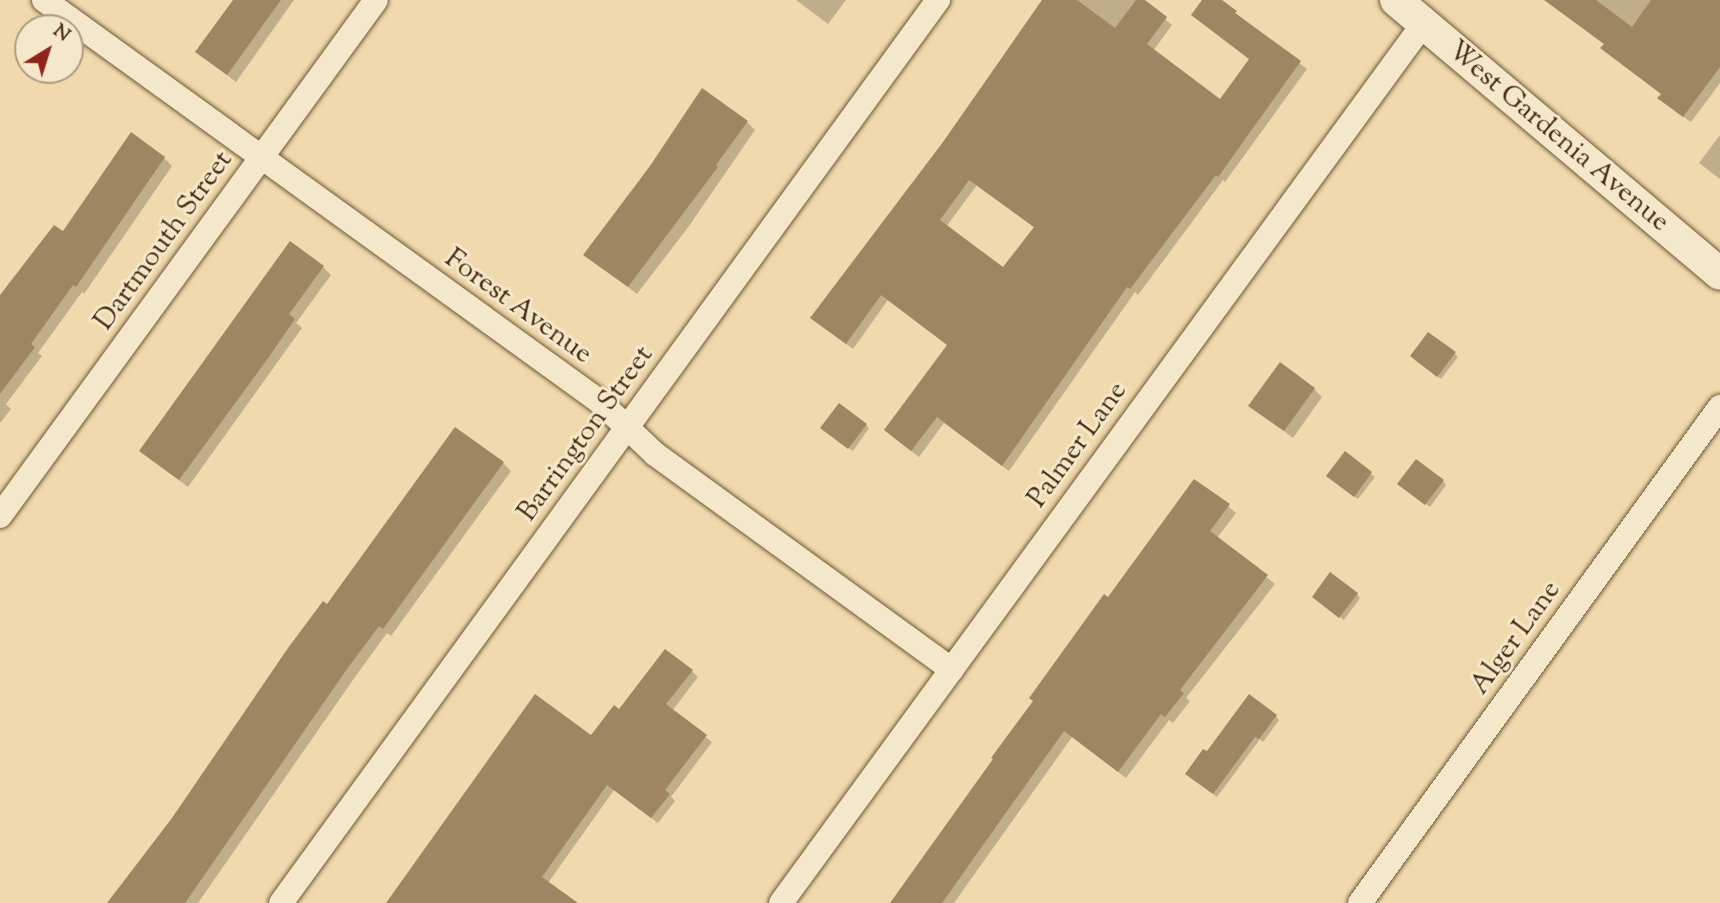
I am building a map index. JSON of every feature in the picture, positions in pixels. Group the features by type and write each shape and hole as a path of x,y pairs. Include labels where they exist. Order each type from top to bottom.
{"street":[{"name":"Forest Avenue","path":"44,0 598,401 625,429 655,454 952,670"},
{"name":"Dartmouth Street","path":"0,516 376,0"},
{"name":"Barrington Street","path":"281,903 938,0"},
{"name":"West Gardenia Avenue","path":"1396,0 1720,274"},
{"name":"Palmer Lane","path":"781,903 1424,23"},
{"name":"Alger Lane","path":"1360,903 1720,407"}],"building":[{"path":"233,0 281,0 227,75 195,52"},
{"path":"1042,0 1077,0 1115,28 1136,0 1145,0 1167,17 1147,44 1220,99 1249,59 1191,15 1202,0 1222,0 1237,11 1235,13 1301,61 1218,177 1216,175 1130,289 1127,287 1002,466 937,417 911,451 884,430 947,345 881,295 846,344 810,318 943,142","holes":["969,180 1034,227 1003,267 940,220"]},
{"path":"1544,0 1596,0 1632,27 1651,0 1720,0 1720,67 1683,117 1657,98 1661,94 1600,48 1604,44"},
{"path":"702,88 748,121 716,165 718,167 628,287 583,255 650,166"},
{"path":"131,132 165,157 76,287 73,285 31,344 35,347 0,394 0,295 54,225 63,231"},
{"path":"290,241 324,266 289,314 295,319 179,480 139,451"},
{"path":"1428,332 1456,352 1437,377 1410,356"},
{"path":"1280,362 1315,388 1284,431 1248,406"},
{"path":"839,403 867,424 848,449 820,428"},
{"path":"455,427 504,462 383,629 379,626 347,669 185,903 107,903 172,818 288,648 323,601 327,604"},
{"path":"1345,451 1372,472 1354,497 1326,476"},
{"path":"1416,459 1444,480 1425,505 1397,484"},
{"path":"1194,479 1230,504 1210,531 1268,575 1180,690 1184,693 1165,717 1161,714 1118,772 1064,731 942,903 890,903 1033,701 1029,698 1104,594 1108,597"},
{"path":"1330,572 1358,593 1339,618 1312,597"},
{"path":"665,649 693,670 666,704 707,735 665,790 670,794 651,818 607,785 542,877 578,903 386,903 535,694 591,735 614,705 619,709"},
{"path":"1249,694 1277,715 1259,739 1255,737 1213,794 1185,774 1203,749 1207,751"}]}
